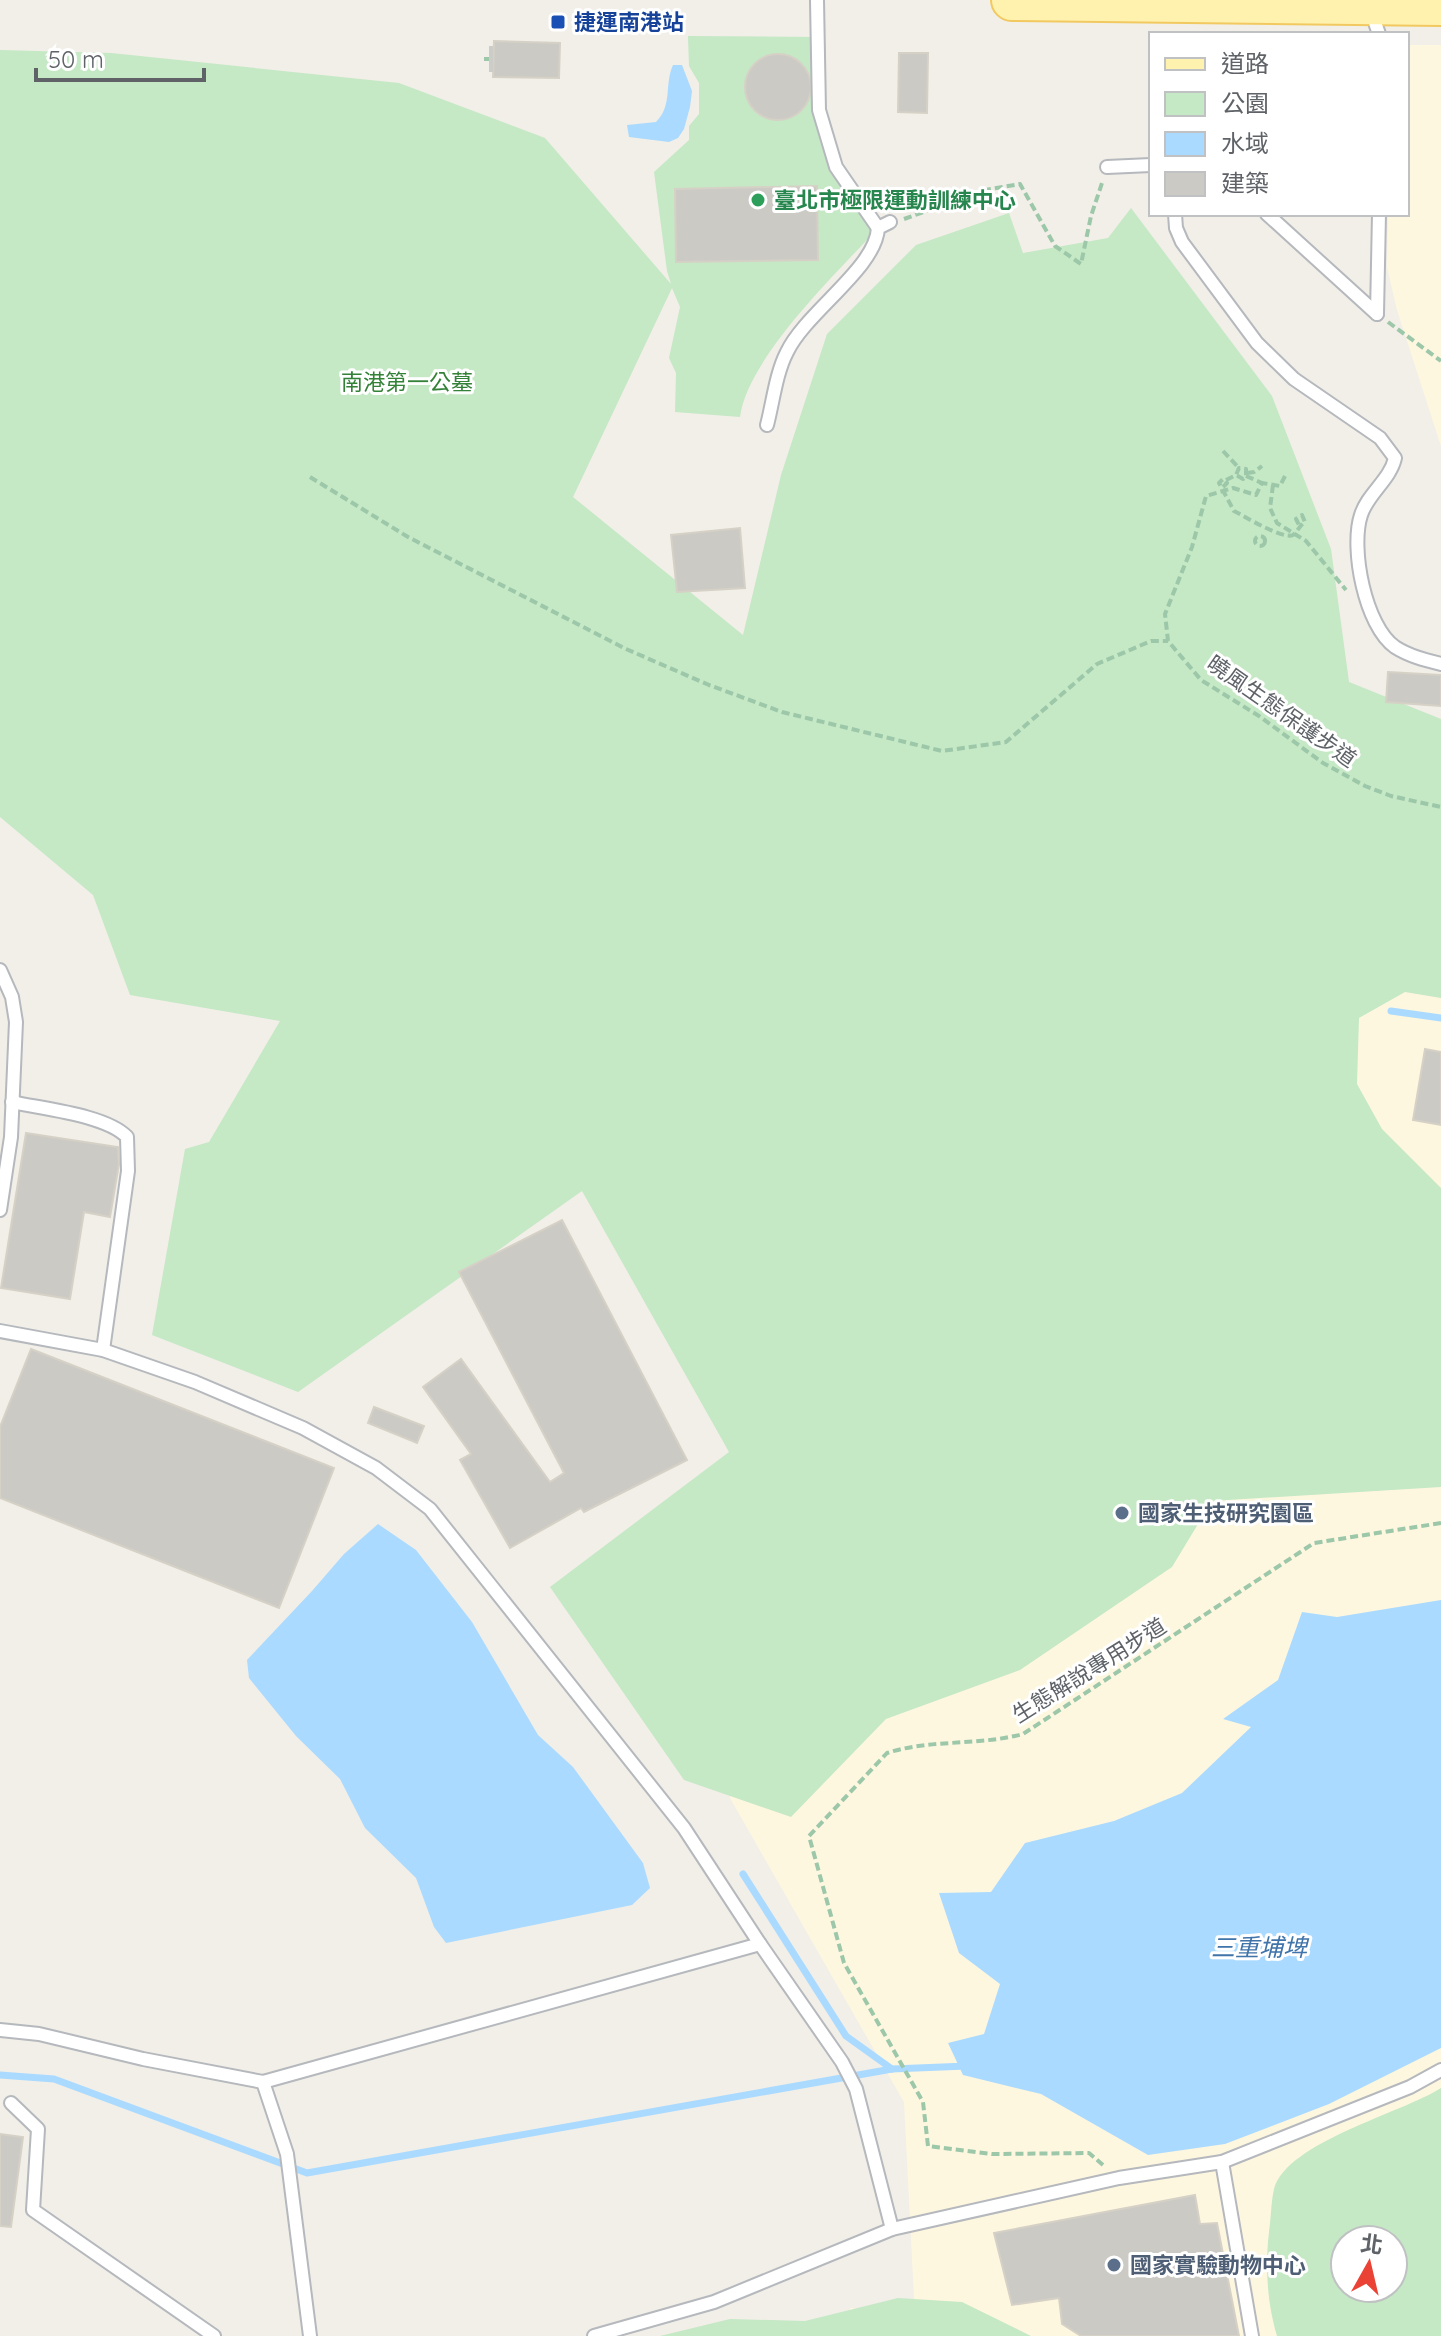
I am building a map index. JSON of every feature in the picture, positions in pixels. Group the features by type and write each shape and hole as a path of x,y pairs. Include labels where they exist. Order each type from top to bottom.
{"main road":[{"path":"1012,0 1374,19 1441,5"}],"lane":[{"path":"767,425 786,354 801,329 859,267 877,243 884,225 836,167 819,110 817,0"},
{"path":"1107,167 1149,165"},
{"path":"1175,216 1182,242 1257,343 1294,379 1380,438 1395,458 1392,470 1362,512 1357,537 1361,581 1379,630 1393,646 1415,657 1441,664"},
{"path":"1269,216 1377,314"},
{"path":"1377,314 1379,216"},
{"path":"0,970 12,997 16,1022 11,1137 0,1210"},
{"path":"12,1102 102,1122 121,1130 127,1137 128,1171 103,1350"},
{"path":"0,1331 103,1350 195,1382 303,1428 376,1468 430,1509 684,1828 842,2062 856,2089 892,2229"},
{"path":"0,2030 39,2034 143,2059 263,2082 760,1944"},
{"path":"594,2336 714,2302 892,2229 1119,2178 1222,2162 1410,2087 1441,2070"},
{"path":"263,2082 287,2154 294,2188 310,2336"},
{"path":"11,2103 38,2129 33,2210 214,2336"},
{"path":"1222,2162 1252,2336"}],"path":[{"path":"884,225 985,190 1020,184 1055,246 1081,264 1091,216 1107,167"},
{"path":"1377,314 1441,361"},
{"path":"1223,451 1239,468 1246,469 1247,474 1262,483 1280,486 1285,476"},
{"path":"1236,475 1243,479 1262,466"},
{"path":"1223,489 1226,480 1236,475 1239,468"},
{"path":"310,477 408,537 626,649 709,685 782,712 942,751 1006,742 1097,664 1151,641 1168,641 1165,614 1192,547 1206,496 1223,489 1238,488 1256,495 1262,483"},
{"path":"1273,485 1270,508 1277,523 1306,541 1346,590 1361,581"},
{"path":"1223,489 1234,511 1281,535 1295,533 1299,525"},
{"path":"1263,537 1269,529"},
{"name":"曉風生態保護步道","path":"1168,641 1201,680 1259,716 1323,763 1378,791 1441,807"},
{"name":"生態解說專用步道","path":"1119,2178 1089,2153 992,2154 928,2146 923,2102 844,1963 809,1836 887,1753 904,1747 1002,1739 1023,1734 1314,1543 1441,1523"}],"shaded area":[{"path":"1409,45 1441,45 1441,446 1397,310 1387,267 1388,216 1409,216"},
{"name":"國家生技研究園區","path":"1441,859 1441,2336 849,2336 850,2308 915,2317 904,2102 730,1798 876,1228"}],"green space":[{"name":"南港第一公墓","path":"688,36 818,37 819,110 836,167 878,228 818,292 776,343 759,368 740,417 675,412 676,373 669,358 680,307 672,288 573,497 743,635 781,475 827,334 916,245 1009,213 1023,253 1108,238 1131,208 1272,396 1331,549 1349,682 1441,719 1441,998 1405,992 1359,1018 1357,1084 1382,1129 1441,1188 1441,1487 1212,1501 1172,1567 1020,1670 886,1719 791,1817 684,1780 550,1587 729,1452 582,1191 298,1392 152,1335 185,1149 209,1142 280,1021 130,995 93,895 0,817 0,50 111,53 399,83 545,138 671,284 654,172 689,140 689,126 699,114 699,83 689,66"},
{"path":"1441,2088 1441,2336 1277,2336 1269,2298 1267,2258 1274,2189 1283,2172 1300,2157 1348,2130"},
{"path":"898,2298 962,2302 1031,2336 660,2336 730,2319 805,2321"}],"water":[{"path":"673,65 682,65 692,91 684,129 678,138 669,142 629,137 627,125 656,122 665,109"},
{"path":"378,1524 416,1550 472,1622 538,1735 573,1767 643,1863 650,1888 632,1905 446,1943 434,1927 416,1878 365,1828 340,1779 296,1736 249,1678 247,1660 344,1554"},
{"name":"三重埔埤","path":"1441,1600 1441,2048 1329,2104 1225,2144 1148,2155 1041,2094 963,2075 948,2043 984,2034 1000,1984 959,1953 939,1893 991,1892 1025,1843 1114,1821 1182,1793 1251,1727 1223,1719 1278,1680 1302,1612 1337,1617"}],"building":[{"path":"494,41 560,43 559,78 493,77"},
{"path":"899,53 928,53 927,113 898,112"},
{"path":"778,54 801,64 811,87 801,110 778,120 755,110 745,87 755,64"},
{"path":"817,186 818,260 676,262 675,189"},
{"path":"740,528 745,588 677,592 671,535"},
{"path":"1388,672 1441,675 1441,706 1386,702"},
{"path":"1425,1049 1441,1052 1441,1125 1413,1120"},
{"path":"26,1133 118,1147 119,1164 110,1217 84,1212 70,1299 1,1288"},
{"path":"562,1220 687,1460 584,1512 581,1508 510,1548 460,1460 471,1454 423,1387 461,1359 550,1482 564,1473 459,1272"},
{"path":"31,1349 334,1468 279,1608 0,1498 0,1427"},
{"path":"374,1407 424,1426 417,1443 368,1423"},
{"path":"0,2134 23,2137 11,2227 0,2226"},
{"name":"國家實驗動物中心","path":"1195,2195 1200,2224 1217,2223 1239,2336 1081,2336 1062,2324 1059,2298 1012,2305 994,2233"}],"waterway":[{"path":"1391,1011 1441,1018"},
{"path":"743,1874 846,2036 892,2069"},
{"path":"0,2075 54,2079 307,2173 892,2069 967,2066"}],"place":[{"name":"捷運南港站","path":"558,22"},
{"name":"臺北市極限運動訓練中心","path":"758,200"},
{"name":"國家生技研究園區","path":"1122,1513"},
{"name":"國家實驗動物中心","path":"1114,2265"}]}
